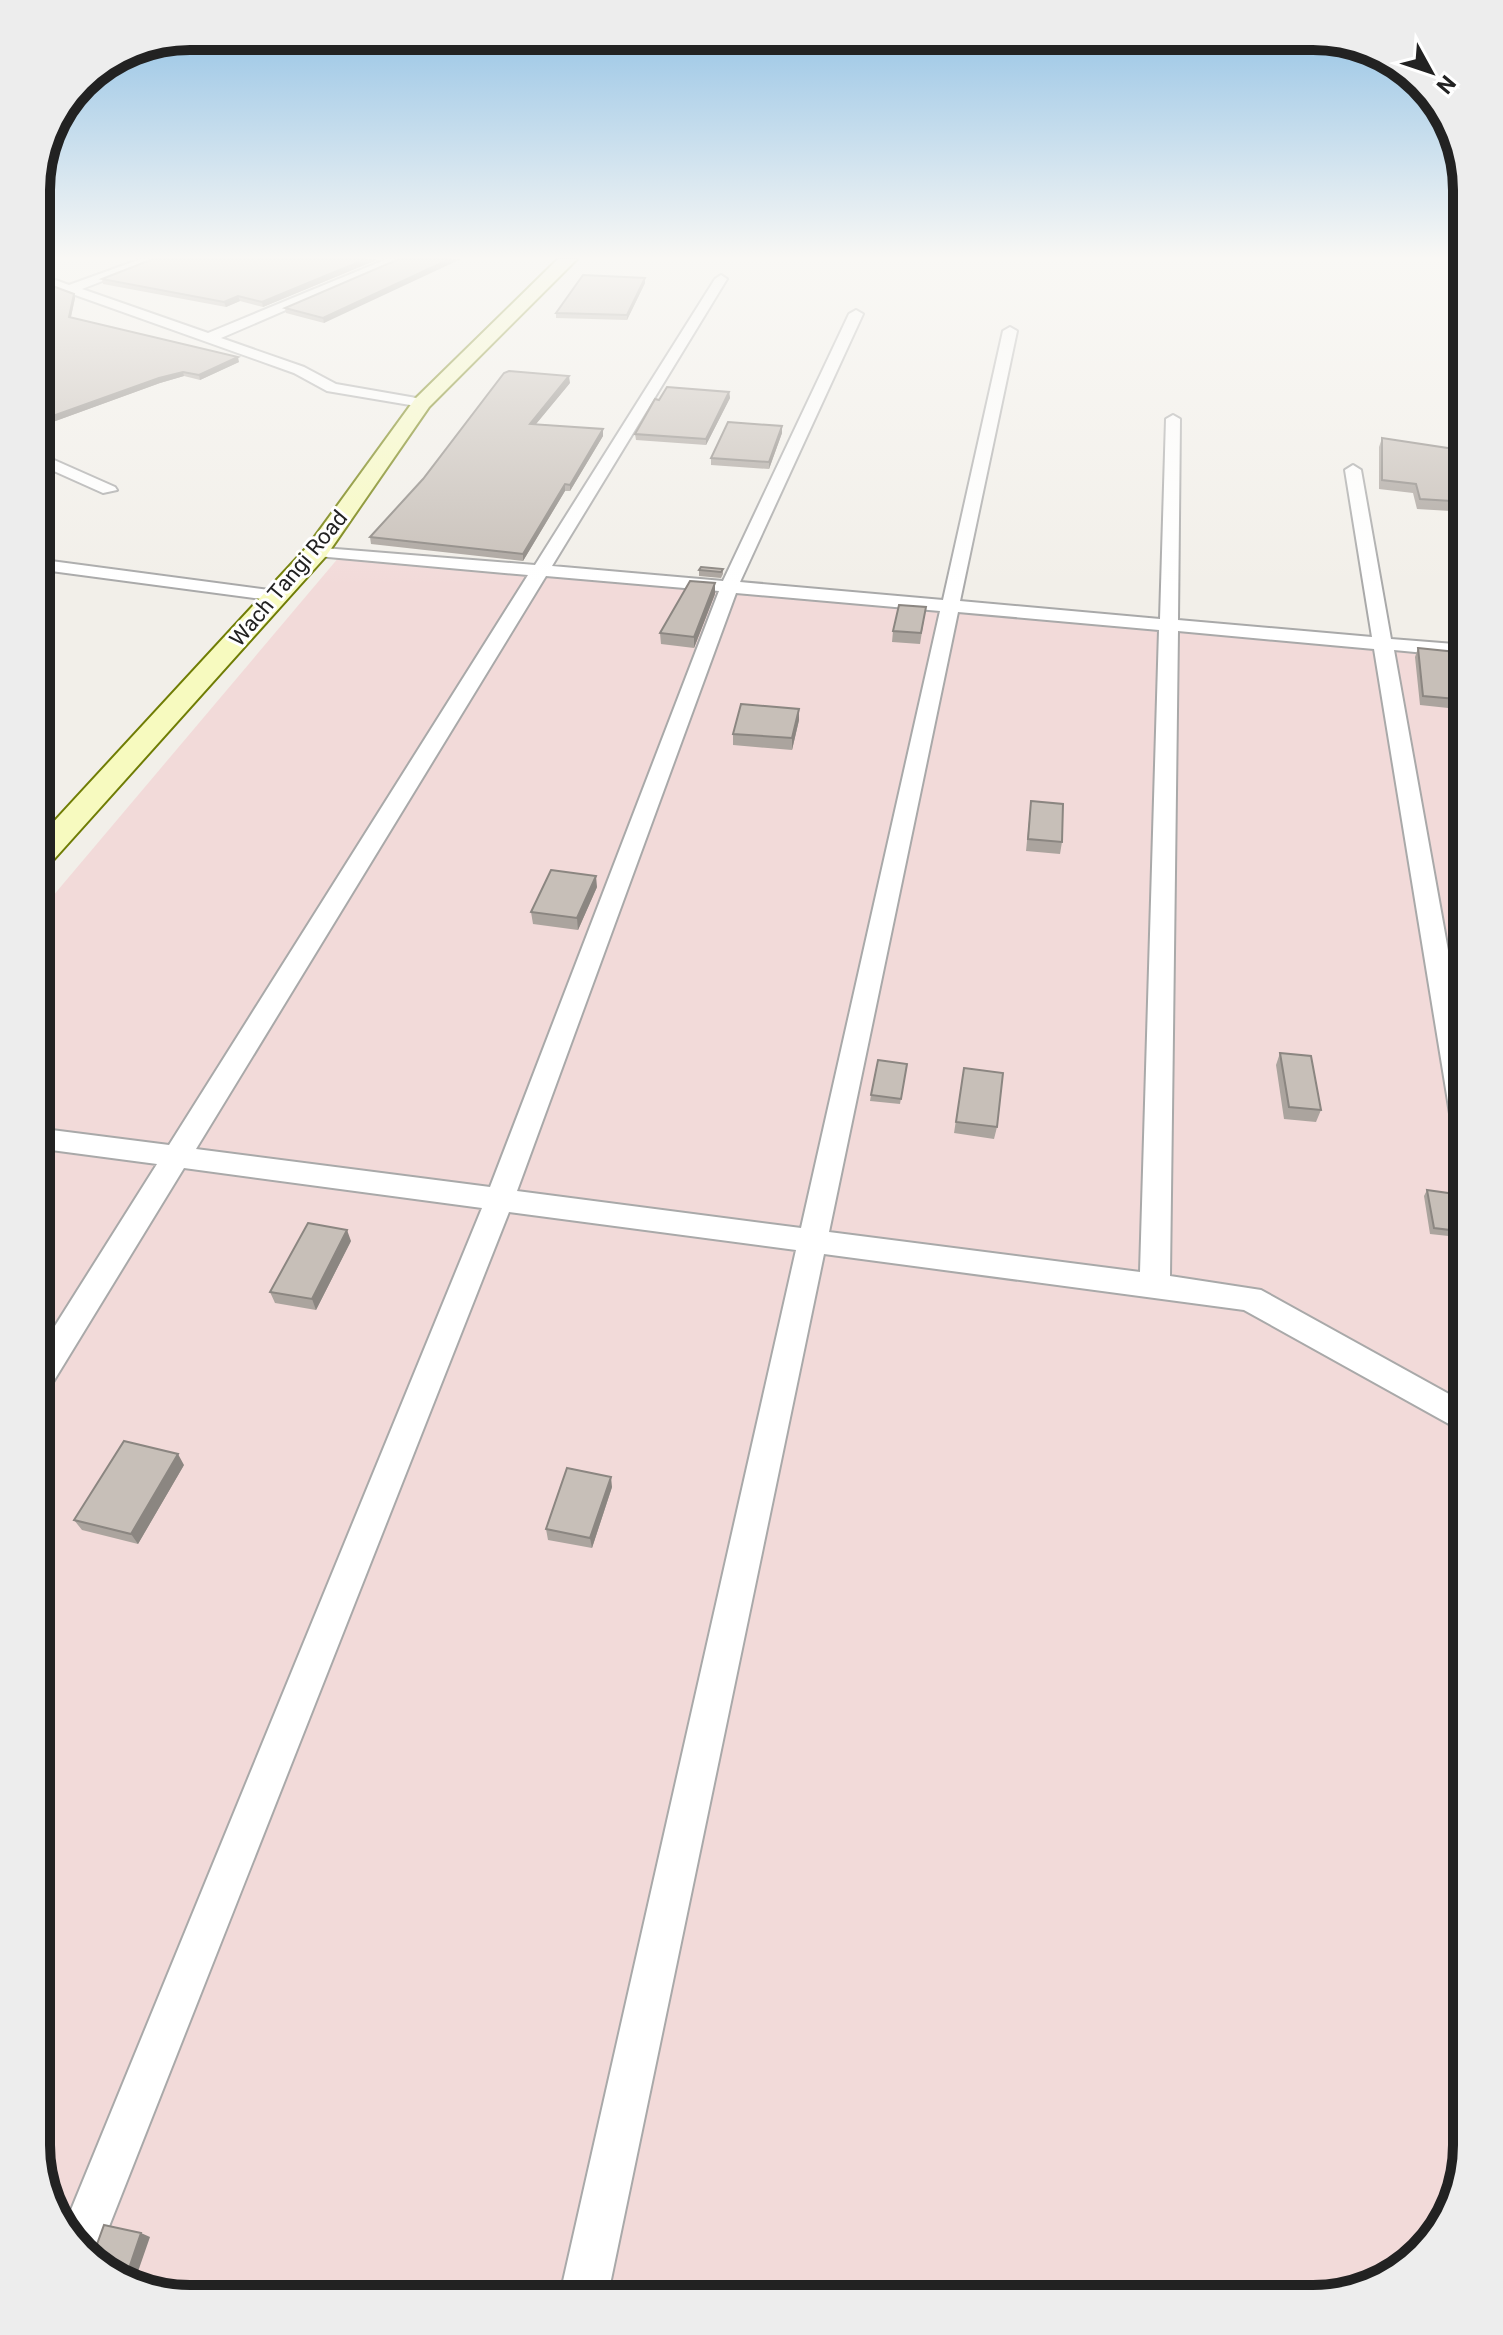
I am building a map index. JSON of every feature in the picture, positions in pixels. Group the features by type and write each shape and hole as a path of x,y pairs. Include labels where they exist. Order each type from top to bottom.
{"main road":[{"name":"Wach Tangi Road","path":"50,845 317,551 422,403 458,368"}],"street":[{"path":"293,368 332,388 422,403"},
{"path":"50,1360 666,368"},
{"path":"84,2236 500,1199 729,588 831,368"},
{"path":"586,2285 1002,368"},
{"path":"1155,1286 1173,419"},
{"path":"50,463 109,490"},
{"path":"1353,470 1453,1050"},
{"path":"317,551 1453,650"},
{"path":"50,566 277,596"},
{"path":"50,1140 1250,1299 1453,1412"}],"shaded area":[{"path":"345,550 1453,652 1453,2145 1452,2163 1442,2198 1434,2215 1412,2244 1383,2266 1366,2274 1331,2284 1313,2285 181,2285 145,2278 128,2271 91,2244 69,2215 61,2198 51,2163 50,2145 50,899"}],"building":[{"path":"50,368 214,368 199,375 183,372 50,417"},
{"path":"504,373 569,376 530,424 603,429 523,554 370,537 423,479"},
{"path":"667,387 729,392 706,439 635,434 655,399 659,400"},
{"path":"728,422 782,426 769,462 711,458"},
{"path":"1382,438 1453,449 1453,501 1420,499 1416,484 1382,480"},
{"path":"701,567 723,569 721,572 699,570"},
{"path":"690,581 715,583 694,637 660,633"},
{"path":"899,605 926,607 921,633 893,631"},
{"path":"1418,648 1453,652 1453,699 1423,696"},
{"path":"741,704 799,709 792,738 733,734"},
{"path":"1031,801 1063,804 1062,842 1028,839"},
{"path":"551,870 596,876 577,918 531,912"},
{"path":"1280,1053 1311,1056 1321,1110 1289,1107"},
{"path":"878,1060 907,1064 901,1099 871,1095"},
{"path":"964,1068 1003,1073 997,1127 956,1122"},
{"path":"1427,1190 1453,1194 1453,1230 1434,1228"},
{"path":"308,1223 347,1230 312,1299 270,1292"},
{"path":"124,1441 178,1454 131,1534 74,1520"},
{"path":"567,1468 611,1477 590,1538 546,1529"},
{"path":"104,2225 141,2233 128,2271 96,2248"}]}
